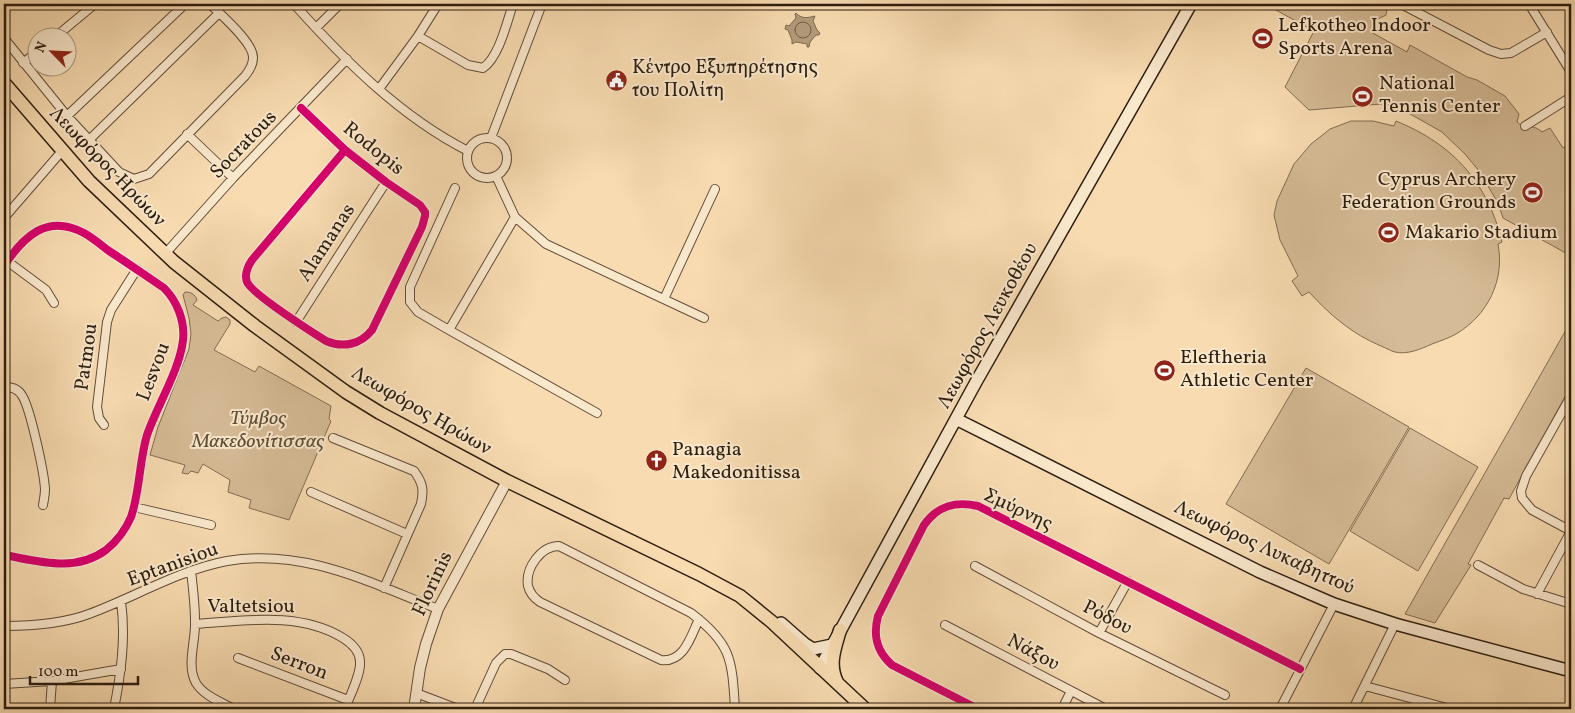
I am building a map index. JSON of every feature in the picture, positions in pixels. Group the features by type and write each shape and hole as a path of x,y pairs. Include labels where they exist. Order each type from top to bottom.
{"main road":[{"name":"Λεωφόρος Λευκοθέου","path":"820,668 956,419 1191,4"},
{"name":"Λεωφόρος Ηρώων","path":"4,83 89,180 165,254 218,297 346,392 380,413 507,481 700,574 740,596 766,617 865,709"},
{"name":"Λεωφόρος Λυκαβηττού","path":"956,419 1260,572 1334,604 1395,624 1571,671"},
{"path":"766,617 770,616 777,620 813,649 832,645"},
{"path":"838,685 832,669 832,659 840,630"}],"street":[{"path":"66,28 96,4"},
{"path":"67,116 185,4"},
{"path":"4,38 67,116 90,139 118,172 134,179 150,174 245,76 253,58 248,44 210,4"},
{"path":"294,4 379,89 428,128 468,151"},
{"path":"316,28 340,4"},
{"path":"379,89 418,36 438,4"},
{"path":"418,36 468,65 483,68 496,52 513,4"},
{"path":"491,138 542,4"},
{"path":"1401,4 1489,50 1501,54 1511,53 1547,32"},
{"path":"1530,4 1571,72"},
{"path":"90,139 219,13"},
{"path":"23,62 28,58"},
{"name":"Socratous","path":"165,254 233,178 347,59"},
{"path":"1525,126 1571,97"},
{"name":"Rodopis","path":"296,322 326,341 338,345 359,342 367,336 375,324 422,228 425,212 417,202 386,182 345,150 302,108"},
{"path":"187,134 233,178"},
{"path":"491,138 502,144 507,155 505,167 496,176 484,178 473,172 467,162 468,151 475,142 491,138"},
{"path":"296,322 252,290 246,281 246,272 252,260 345,150"},
{"path":"4,218 62,151"},
{"path":"496,176 515,217 546,244 704,318"},
{"name":"Alamanas","path":"296,322 386,182"},
{"path":"455,188 414,278 409,296 414,308 449,330 597,413"},
{"path":"664,299 715,189"},
{"path":"449,330 515,217"},
{"name":"Lesvou","path":"4,555 66,564 87,560 112,544 128,524 134,507 142,454 147,436 178,360 184,338 178,310 170,294 137,269 83,233 62,227 40,229 21,242 5,263"},
{"path":"5,263 46,290 54,303"},
{"name":"Patmou","path":"104,425 99,418 97,407 107,322 111,310 137,269"},
{"path":"4,386 11,387 20,392 27,405 44,481 45,494 43,505"},
{"path":"1537,594 1571,531 1532,510 1522,498 1521,491 1526,476 1571,396"},
{"path":"333,438 414,472 421,481 424,491 421,504 384,588"},
{"name":"Florinis","path":"414,709 426,644 438,609 507,481"},
{"path":"311,492 407,534"},
{"name":"Σμύρνης","path":"978,709 892,665 884,658 875,638 878,616 924,525 930,516 943,507 950,505 978,506 1300,669"},
{"path":"134,507 211,525"},
{"path":"699,619 683,652 670,660 661,660 540,602 530,592 528,578 538,556 548,548 559,546 677,605 699,619 717,636 726,650 733,682 735,709"},
{"name":"Eptanisiou","path":"4,626 58,622 88,614 191,571 244,559 285,560 328,567 438,609"},
{"name":"Ρόδου","path":"975,566 1099,633 1225,695"},
{"path":"1478,566 1523,589 1571,604"},
{"path":"191,571 195,624 192,669 196,682 207,694 234,709"},
{"path":"1099,633 1128,582"},
{"path":"114,709 121,669 124,632 121,601"},
{"path":"1280,709 1334,604"},
{"name":"Valtetsiou","path":"195,624 270,620 292,621 324,629 338,635 353,646 360,662 345,709"},
{"path":"1353,709 1395,624"},
{"name":"Νάξου","path":"946,625 1106,709"},
{"path":"475,709 496,663 505,654 548,669 565,680"},
{"name":"Serron","path":"238,658 348,700"},
{"path":"4,684 52,681 121,669"},
{"path":"50,709 52,681"},
{"path":"1365,686 1423,706 1450,709"},
{"path":"1062,709 1071,692"},
{"path":"416,694 458,709"}],"green space":[{"path":"1265,4 1331,4 1345,10 1349,4 1384,4 1387,9 1386,15 1376,20 1371,32 1407,52 1410,45 1505,96 1519,114 1517,122 1525,129 1534,127 1542,132 1550,128 1563,148 1571,141 1571,256 1503,218 1498,203 1479,171 1465,154 1442,132 1396,106 1381,104 1309,110 1285,87 1314,31"},
{"name":"Makario Stadium","path":"1351,121 1373,121 1394,126 1396,121 1435,141 1465,168 1477,184 1488,201 1502,242 1498,244 1500,257 1499,271 1492,295 1477,317 1456,334 1414,351 1395,352 1370,341 1342,323 1309,292 1302,296 1292,281 1298,276 1280,240 1274,215 1277,201 1294,164 1311,144 1330,129"},
{"name":"Τύμβος Μακεδονίτισσας","path":"185,292 195,296 197,300 193,305 218,321 226,317 230,320 230,324 214,350 255,372 259,366 331,406 329,419 331,421 289,520 249,508 251,500 228,492 230,480 203,464 198,473 191,471 188,474 182,473 185,465 150,455 158,427 189,349 191,334 183,295"},
{"path":"1571,321 1571,386 1509,499 1504,498 1468,564 1471,565 1435,623 1405,614"},
{"path":"1306,368 1409,427 1329,564 1226,504"},
{"path":"1410,428 1478,467 1418,571 1350,531"}],"water":[{"path":"796,13 805,17 815,16 813,21 820,33 810,42 809,47 807,47 807,44 796,42 792,44 788,30 785,29 786,25 789,26 796,18"}],"cycle path":[{"path":"301,108 345,150 386,182 420,205 425,212 422,227 372,330 357,342 345,345 326,341 283,313 251,288 246,276 252,260 345,150"},
{"path":"4,266 19,246 37,231 47,227 71,227 84,233 164,288 173,299 183,326 183,340 178,363 147,435 131,517 117,539 106,550 94,557 69,563 43,562 4,555"},
{"path":"978,709 892,665 882,654 876,636 878,616 924,525 929,518 941,509 962,504 978,506 1300,669"}],"place":[{"name":"Lefkotheo Indoor Sports Arena","path":"1262,38"},
{"name":"Κέντρο Εξυπηρέτησης του Πολίτη","path":"616,80"},
{"name":"National Tennis Center","path":"1363,96"},
{"name":"Cyprus Archery Federation Grounds","path":"1532,192"},
{"name":"Makario Stadium","path":"1389,233"},
{"name":"Eleftheria Athletic Center","path":"1164,370"},
{"name":"Panagia Makedonitissa","path":"656,461"}]}
